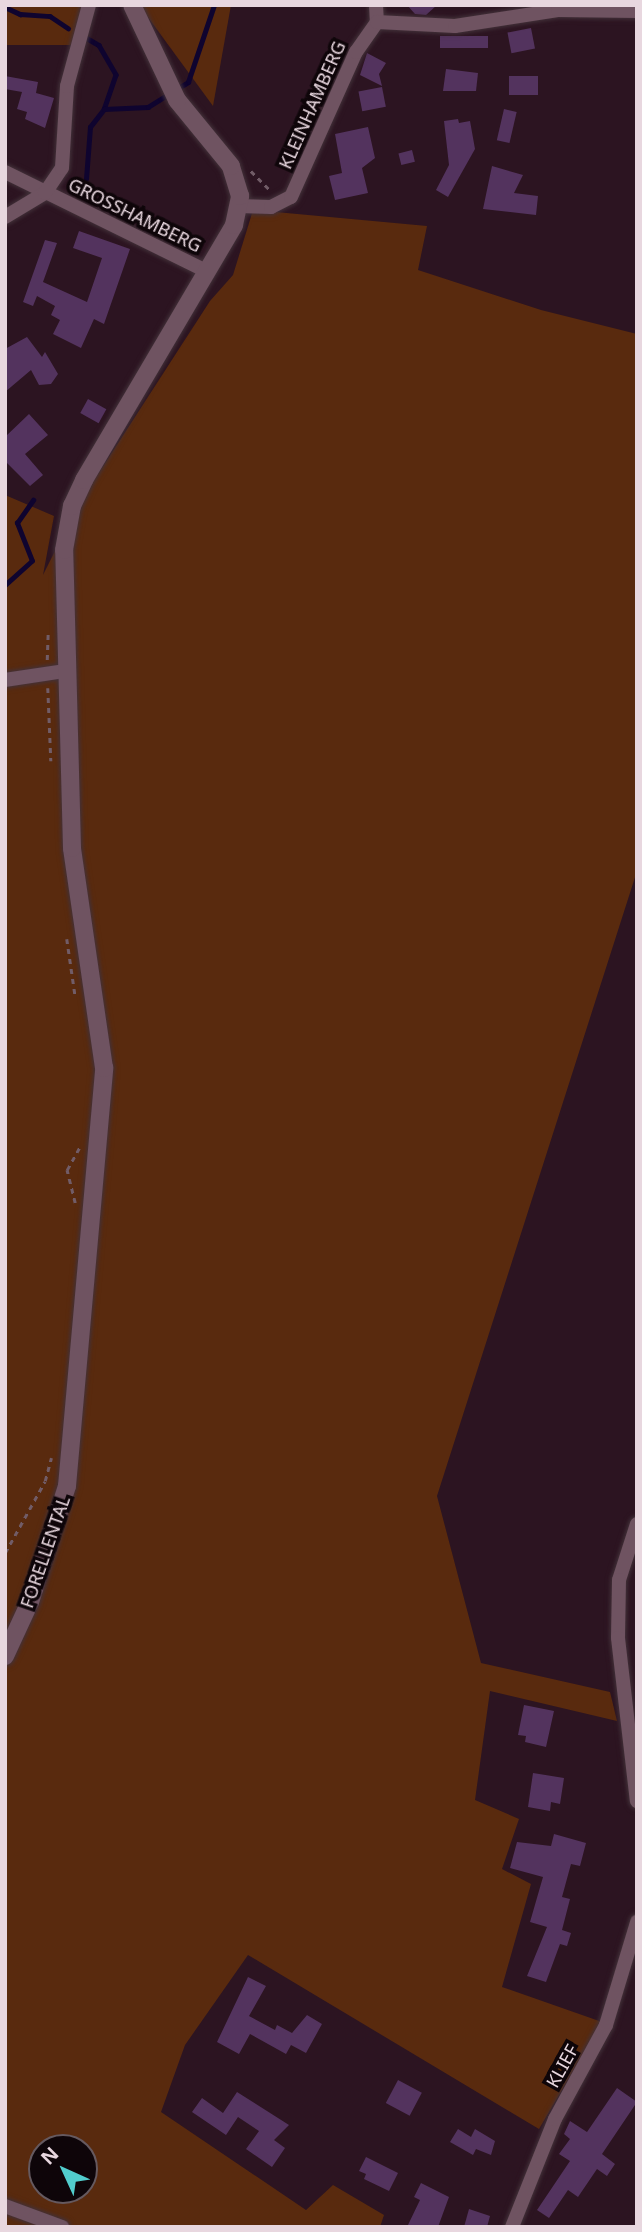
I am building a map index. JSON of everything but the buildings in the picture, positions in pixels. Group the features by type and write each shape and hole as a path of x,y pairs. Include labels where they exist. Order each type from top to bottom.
{"street":[{"name":"GROSSHAMBERG","path":"5,217 45,193 62,168 67,86 89,5"},
{"path":"132,5 177,100 231,166 239,185 239,206 283,203"},
{"path":"376,5 377,22 455,26 558,10 637,11"},
{"name":"KLEINHAMBERG","path":"283,203 304,174 356,52 377,22"},
{"name":"GROSSHAMBERG","path":"5,172 208,272"},
{"name":"FORELLENTAL","path":"5,1656 30,1602 67,1486 104,1068 72,848 65,671 64,550 72,506 105,443 208,272 239,206"},
{"path":"5,680 65,671"},
{"path":"637,1524 619,1580 623,1702 637,1801"},
{"name":"KLIEF","path":"512,2227 555,2119 606,2025 637,1922"},
{"path":"5,2206 62,2227"}],"path":[{"path":"243,164 283,203"},
{"path":"5,1553 45,1481 54,1450"}],"shaded area":[{"path":"5,5 86,5 73,45 5,45"},
{"path":"139,5 231,5 213,106"},
{"path":"253,210 427,226 418,270 541,310 637,334 637,871 437,1496 481,1663 610,1692 617,1721 490,1691 475,1800 519,1819 502,1869 531,1884 502,1987 602,2022 539,2129 248,1955 185,2045 161,2112 306,2210 333,2185 384,2215 380,2227 5,2227 5,495 54,516 43,575 78,505 210,301 233,275"}],"waterway":[{"path":"177,89 188,82 214,5"},
{"path":"5,7 20,14 50,16 68,28"},
{"path":"85,37 99,45 116,75 104,109"},
{"path":"86,179 90,127 104,109 148,107 170,93"},
{"path":"5,585 32,561 17,523 33,500"}]}
